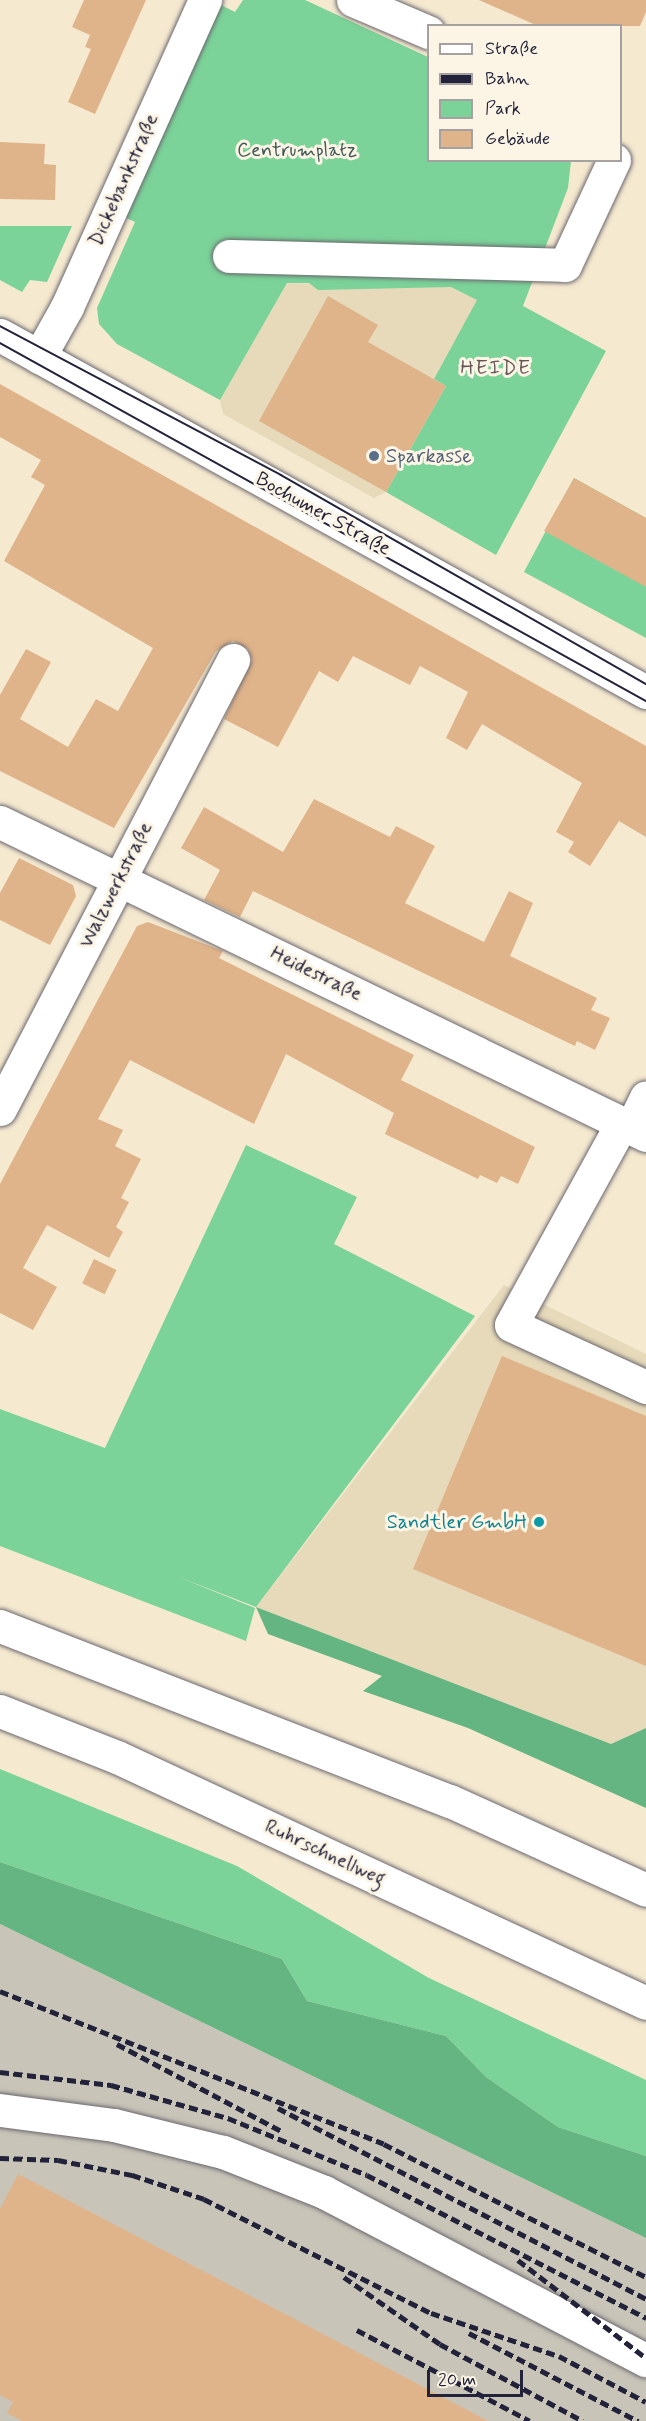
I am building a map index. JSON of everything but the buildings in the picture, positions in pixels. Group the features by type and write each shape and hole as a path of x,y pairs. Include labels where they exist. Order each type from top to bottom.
{"main road":[{"name":"Dickebankstraße","path":"39,357 67,307 205,0"},
{"path":"353,0 427,31"},
{"path":"229,256 565,265 613,162"},
{"name":"Bochumer Straße","path":"0,335 646,692"},
{"name":"Walzwerkstraße","path":"0,1109 233,660"},
{"name":"Heidestraße","path":"0,822 633,1129"},
{"path":"646,1097 633,1129 511,1325 646,1387"},
{"path":"0,1626 334,1753 646,1890"},
{"name":"Ruhrschnellweg","path":"0,1712 117,1757 646,2003"},
{"path":"0,2110 114,2125 233,2156 324,2192 646,2360"}],"shaded area":[{"path":"287,283 451,287 478,300 434,379 446,386 386,492 374,498 223,414 220,400"},
{"path":"504,1285 646,1354 646,1728 611,1744 256,1607"},
{"path":"0,1924 646,2238 646,2421 0,2421"}],"green space":[{"name":"Centrumplatz","path":"243,0 305,0 427,57 427,162 571,162 568,188 523,306 606,351 496,555 386,492 446,386 434,379 477,300 451,287 318,290 309,283 287,283 220,400 117,344 99,324 97,308 135,222 124,217 217,3 235,12"},
{"path":"0,226 72,226 47,282 30,280 22,292 0,280"},
{"path":"574,478 646,518 646,638 524,572"},
{"path":"246,1145 357,1197 334,1244 475,1316 256,1607 176,1576 255,1608 246,1641 0,1546 0,1409 105,1448"},
{"path":"256,1607 611,1744 646,1728 646,1808 468,1728 363,1691 382,1676 268,1634"},
{"path":"0,1769 237,1866 429,1978 646,2080 646,2156 558,2127 486,2077 446,2036 307,2001 282,1959 0,1862"},
{"path":"0,1862 282,1959 307,2001 446,2036 486,2077 558,2127 646,2156 646,2238 0,1924"}],"tram line":[{"path":"0,326 281,475 646,684"},
{"path":"0,343 646,701"}],"railway":[{"path":"0,1991 384,2144 646,2277"},
{"path":"117,2044 281,2131"},
{"path":"0,2072 111,2085 228,2118 367,2175 646,2318"},
{"path":"278,2108 646,2299"},
{"path":"0,2158 58,2160 132,2175 204,2199 431,2313 559,2356 646,2402"},
{"path":"518,2260 646,2358"},
{"path":"344,2277 440,2344 583,2421"},
{"path":"357,2330 530,2421"},
{"path":"469,2333 638,2421"}],"place":[{"name":"Sparkasse","path":"374,456"},
{"name":"Sandtler GmbH","path":"539,1522"}],"district":[{"name":"HEIDE","path":"496,368"}]}
